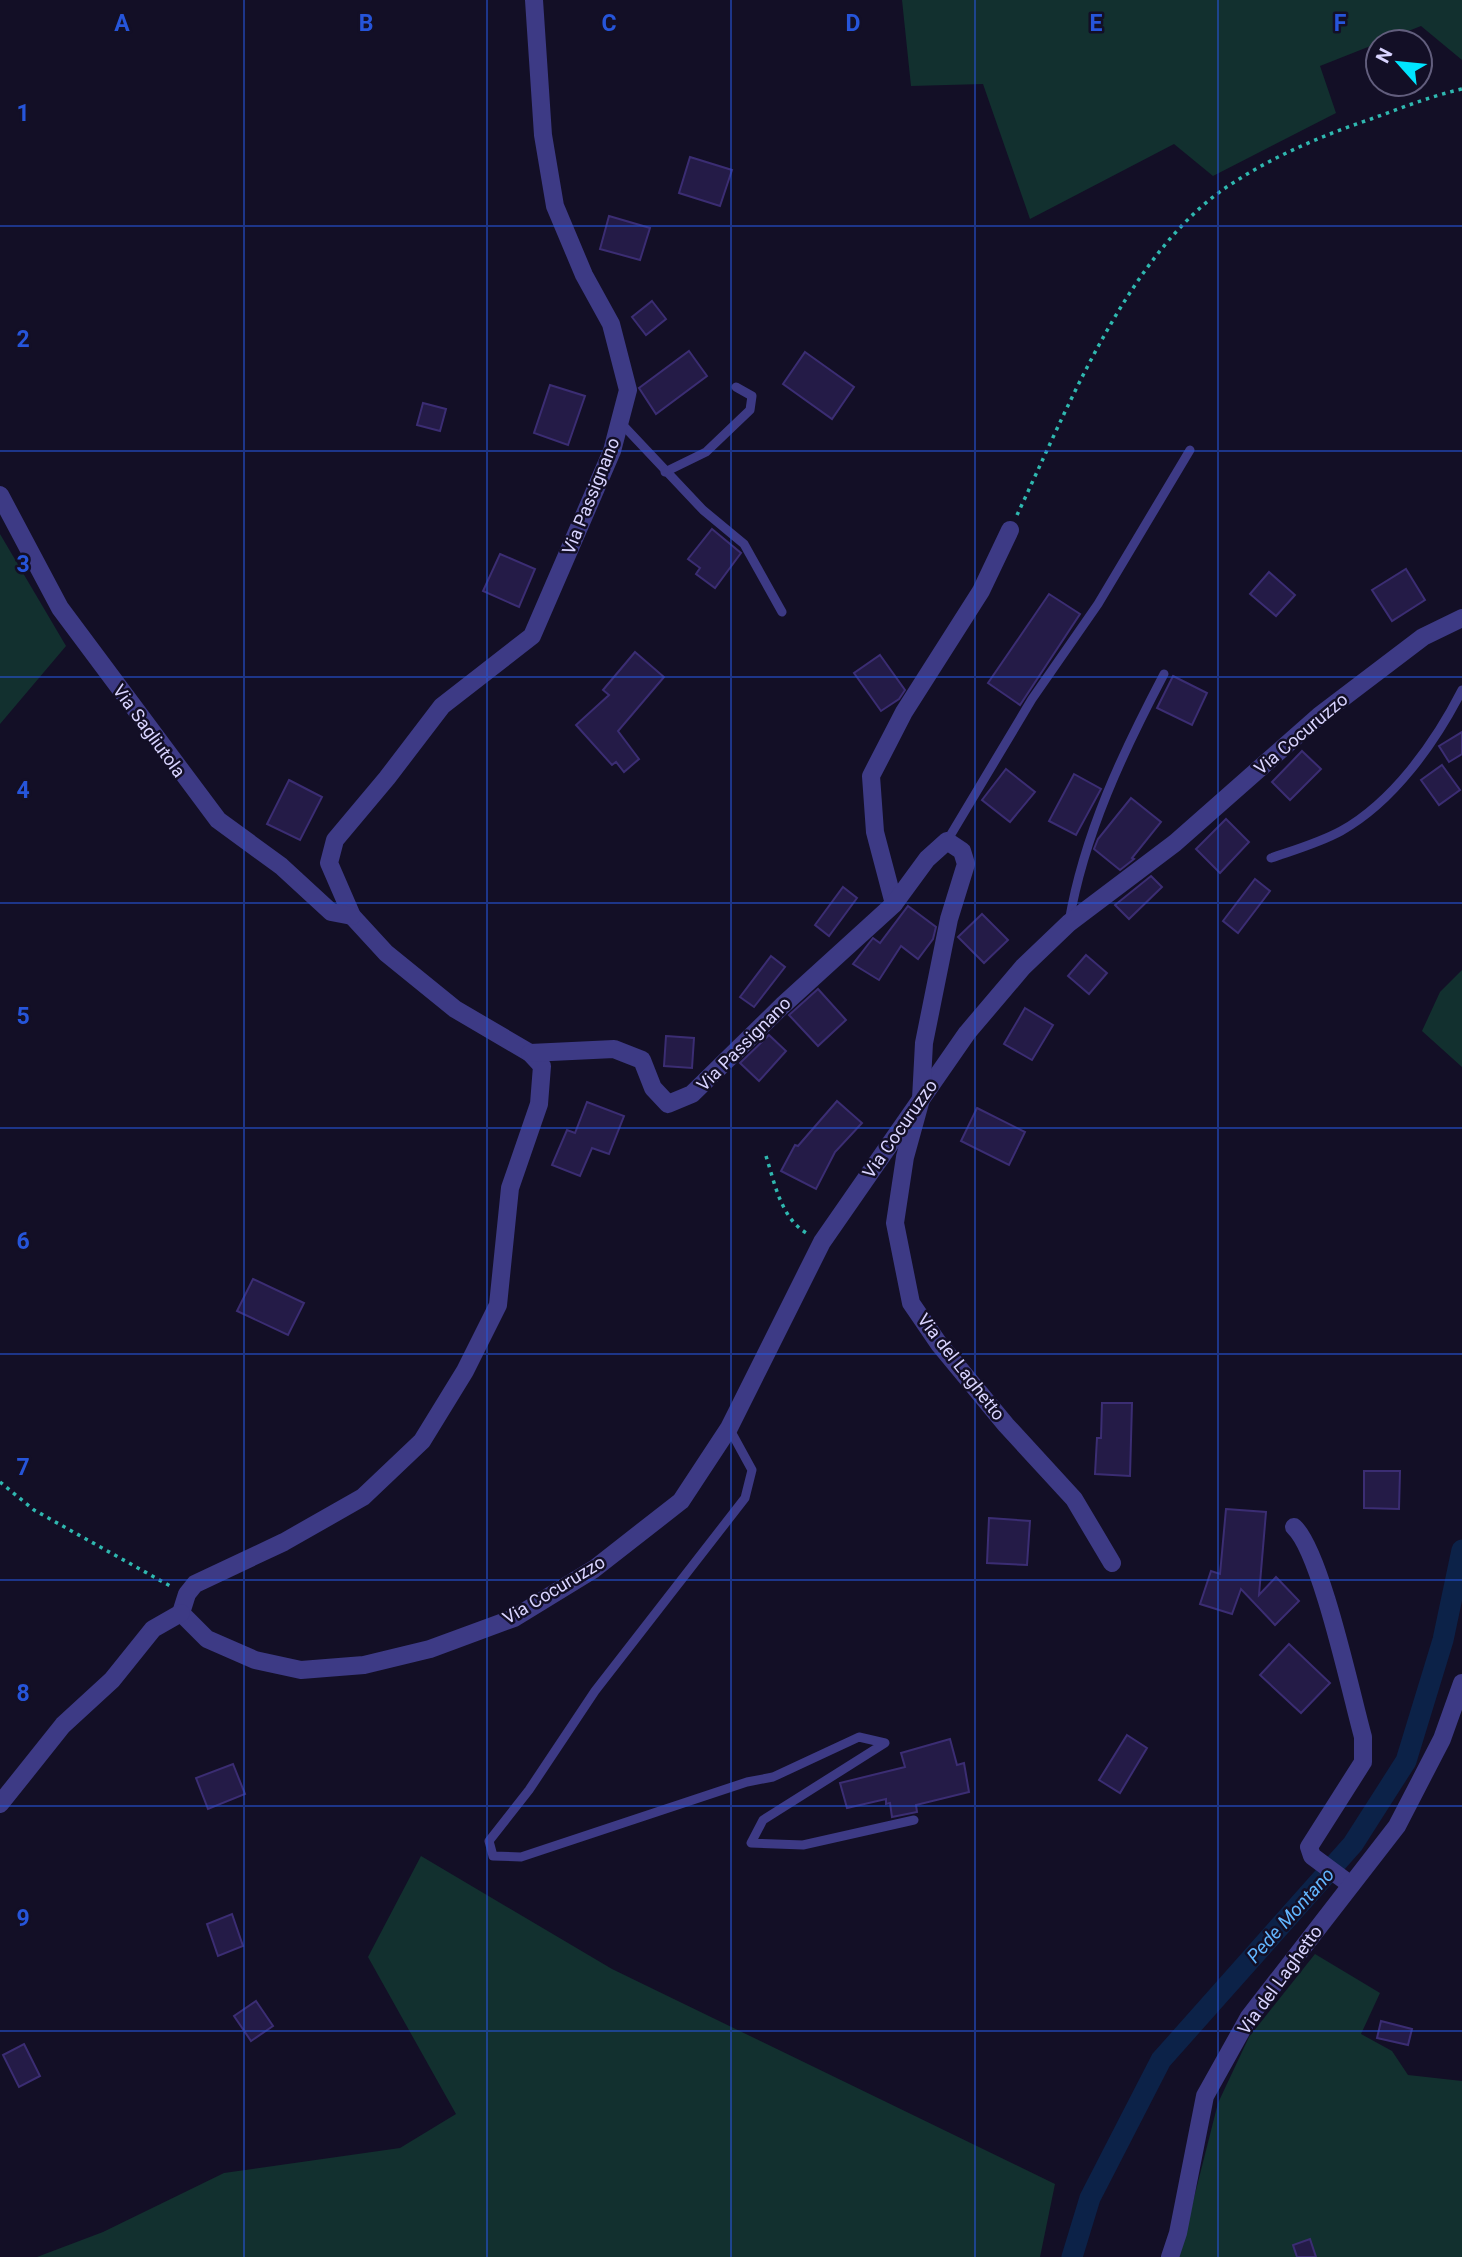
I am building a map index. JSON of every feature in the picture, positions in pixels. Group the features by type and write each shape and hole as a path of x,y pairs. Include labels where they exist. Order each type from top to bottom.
{"street":[{"name":"Via Passignano","path":"352,916 329,863 335,840 442,706 532,636 612,451 628,390 611,324 584,275 555,206 543,135 534,0"},
{"name":"Via Sagliutola","path":"0,495 60,608 218,820 281,866 331,912 352,916"},
{"path":"894,904 875,832 871,776 904,712 981,591 1010,530"},
{"name":"Via Cocuruzzo","path":"180,1613 207,1639 255,1660 301,1671 364,1665 430,1649 514,1618 594,1569 681,1501 729,1428 822,1242 975,1023 1023,967 1069,923 1175,843 1319,716 1423,637 1462,618"},
{"name":"Via Passignano","path":"530,1054 614,1049 642,1060 653,1088 668,1104 692,1094 783,1005 894,904 927,859 947,841"},
{"path":"921,1098 924,1043 949,919 965,864 962,851 947,841"},
{"path":"0,1804 64,1725 112,1680 153,1629 180,1613 187,1594 195,1584 284,1542 363,1497 422,1441 466,1371 498,1306 510,1188 539,1104 542,1066 530,1054 455,1009 386,953 352,916"},
{"name":"Via del Laghetto","path":"921,1098 905,1157 895,1223 911,1303 939,1345 1006,1425 1074,1499 1112,1563"},
{"path":"1294,1527 1303,1536 1317,1570 1363,1737 1363,1762 1309,1847 1312,1856 1352,1879"},
{"name":"Via del Laghetto","path":"1170,2257 1178,2234 1205,2096 1249,2017 1352,1879 1397,1826 1442,1739 1462,1684"}],"lane":[{"path":"665,472 706,453 750,410 752,396 736,387"},
{"path":"620,422 703,510 744,544 782,612"},
{"path":"947,841 1032,699 1098,604 1190,450"},
{"path":"1069,923 1089,839 1137,726 1164,674"},
{"path":"1271,859 1340,831 1378,806 1446,720 1462,691"},
{"path":"729,1428 752,1470 745,1497 595,1692 529,1790 489,1841 494,1856 521,1857 747,1782 773,1777 859,1737 885,1743 763,1820 751,1843 803,1845 914,1820"}],"path":[{"path":"1010,530 1104,335 1140,277 1185,223 1234,182 1319,137 1462,89"},
{"path":"766,1156 778,1195 794,1226 822,1242"},
{"path":"0,1482 34,1510 187,1594"}],"green space":[{"path":"902,0 1462,0 1462,60 1434,37 1434,28 1364,28 1364,49 1320,66 1336,113 1213,176 1174,144 1030,219 983,84 911,86"},
{"path":"0,534 66,646 0,724"},
{"path":"1462,970 1462,1067 1422,1031 1440,992"},
{"path":"421,1856 612,1969 1055,2184 1040,2257 37,2257 103,2232 224,2173 400,2148 456,2114 368,1957"},
{"path":"1315,1954 1380,1993 1361,2034 1392,2051 1408,2075 1462,2081 1462,2257 1179,2257 1218,2103 1249,2037"}],"building":[{"path":"690,157 732,170 720,206 679,193"},
{"path":"609,216 650,228 640,260 600,249"},
{"path":"652,301 666,319 646,335 632,317"},
{"path":"689,351 707,376 656,414 639,388"},
{"path":"805,352 854,387 832,419 783,384"},
{"path":"550,385 585,396 568,445 534,433"},
{"path":"423,403 446,409 440,431 417,425"},
{"path":"712,529 741,553 715,588 696,574 700,568 688,559"},
{"path":"500,554 535,569 519,607 483,591"},
{"path":"1406,569 1425,600 1392,621 1372,590"},
{"path":"1269,572 1295,595 1276,616 1250,594"},
{"path":"1049,594 1080,614 1020,705 988,683"},
{"path":"635,652 664,677 618,731 639,759 624,772 616,762 612,765 576,725 609,695 603,690"},
{"path":"880,655 905,690 899,699 881,711 854,673"},
{"path":"1173,676 1207,693 1192,725 1157,708"},
{"path":"1462,732 1462,754 1449,762 1439,746"},
{"path":"1302,751 1321,769 1290,800 1272,782"},
{"path":"1442,765 1460,790 1439,805 1421,780"},
{"path":"1006,769 1035,792 1010,822 982,800"},
{"path":"1074,774 1101,789 1076,835 1049,821"},
{"path":"289,780 322,797 300,840 267,824"},
{"path":"1131,798 1161,822 1132,858 1134,859 1120,870 1094,849 1098,839"},
{"path":"1226,819 1249,842 1220,873 1196,849"},
{"path":"1151,876 1162,887 1129,919 1115,905"},
{"path":"1255,879 1270,891 1238,933 1223,921"},
{"path":"843,887 857,898 829,936 815,925"},
{"path":"908,906 936,927 933,939 918,959 901,946 879,980 853,964 873,938 880,943"},
{"path":"982,914 1008,940 984,963 958,937"},
{"path":"1086,955 1107,973 1089,994 1068,976"},
{"path":"771,956 785,967 754,1007 740,997"},
{"path":"818,989 846,1020 818,1046 789,1015"},
{"path":"1025,1008 1053,1025 1032,1060 1004,1044"},
{"path":"769,1035 786,1051 759,1081 740,1063"},
{"path":"666,1036 694,1038 692,1068 664,1066"},
{"path":"837,1101 862,1123 835,1152 816,1189 781,1171 795,1145 798,1146"},
{"path":"587,1102 624,1116 609,1154 592,1148 580,1176 552,1165 567,1130 575,1133"},
{"path":"977,1108 1025,1132 1009,1165 961,1141"},
{"path":"253,1279 304,1303 288,1335 237,1311"},
{"path":"1102,1403 1132,1403 1130,1476 1095,1474 1097,1438 1101,1438"},
{"path":"1364,1471 1400,1471 1399,1509 1364,1508"},
{"path":"1226,1509 1266,1512 1259,1595 1276,1577 1299,1601 1275,1625 1241,1589 1232,1614 1200,1604 1211,1571 1220,1574"},
{"path":"989,1518 1030,1521 1027,1565 987,1563"},
{"path":"1289,1644 1330,1683 1301,1713 1260,1675"},
{"path":"1127,1735 1147,1748 1120,1793 1099,1780"},
{"path":"950,1739 957,1765 964,1763 969,1792 916,1805 917,1812 892,1817 890,1803 886,1804 886,1799 847,1808 840,1783 905,1767 901,1753"},
{"path":"233,1764 245,1794 208,1809 196,1778"},
{"path":"232,1914 243,1946 218,1956 207,1924"},
{"path":"256,2001 273,2026 251,2041 234,2016"},
{"path":"1381,2021 1412,2029 1408,2045 1377,2038"},
{"path":"24,2044 40,2076 19,2087 3,2055"},
{"path":"1310,2239 1316,2257 1297,2257 1293,2245"}],"waterway":[{"name":"Pede Montano","path":"1072,2257 1090,2198 1161,2060 1353,1844 1406,1761 1443,1640 1462,1550"}]}
